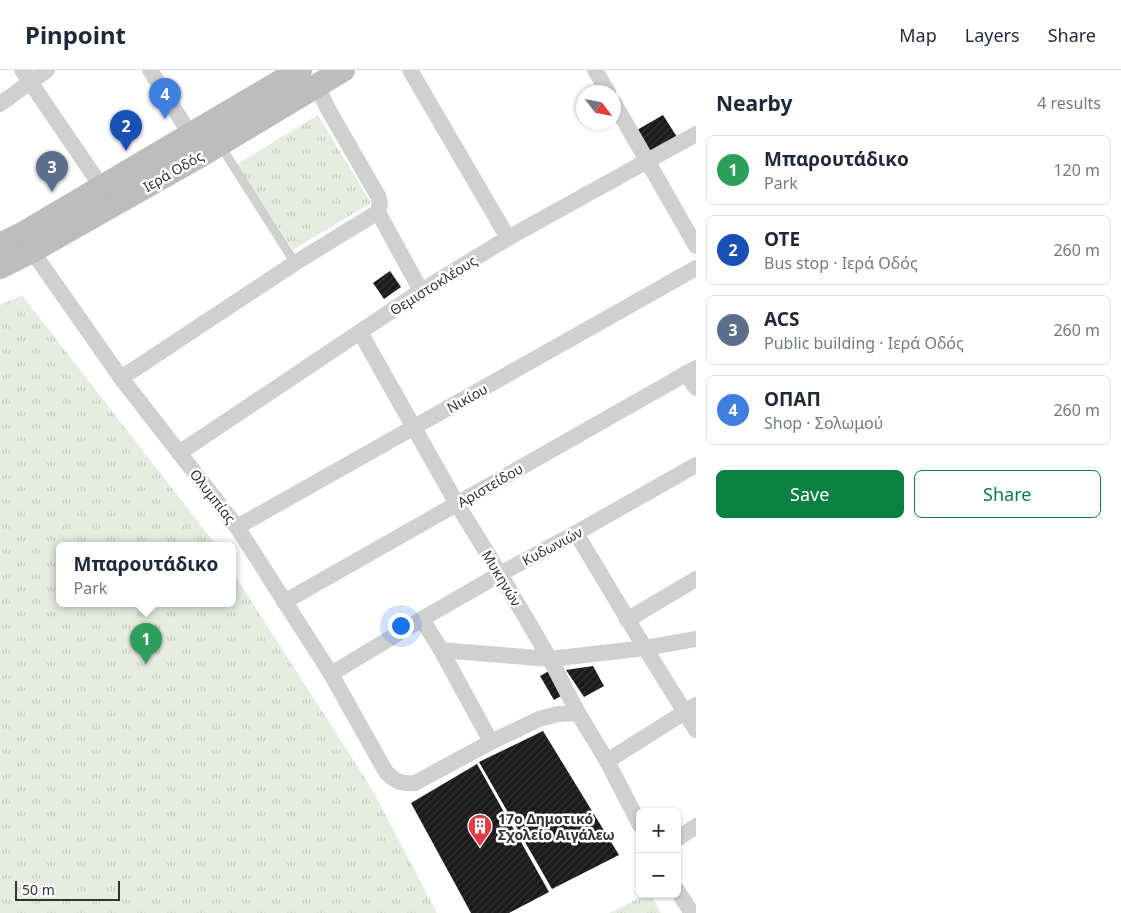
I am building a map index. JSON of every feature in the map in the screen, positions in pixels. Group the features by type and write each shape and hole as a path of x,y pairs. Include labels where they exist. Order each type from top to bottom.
{"main road":[{"name":"Ιερά Οδός","path":"0,245 22,234 190,134 304,74 343,70"},
{"name":"Ιερά Οδός","path":"0,267 32,251 219,144 304,74"}],"street":[{"path":"0,104 26,76 47,70"},
{"path":"150,70 190,134"},
{"path":"410,70 508,238"},
{"path":"595,70 604,85"},
{"path":"304,74 328,109 378,196 380,203 378,212 421,291"},
{"path":"26,76 101,186"},
{"path":"621,116 696,246"},
{"name":"Θεμιστοκλέους","path":"180,453 421,291 508,238 696,134"},
{"path":"121,378 295,263 378,212"},
{"name":"Ολυμπίας","path":"32,251 121,378 237,527 331,674 386,772 399,782 415,782 491,742"},
{"name":"Νικίου","path":"237,527 696,268"},
{"name":"Μυκηνών","path":"360,332 457,504 550,658 636,817"},
{"path":"691,370 696,388"},
{"name":"Αριστείδου","path":"284,602 691,370"},
{"name":"Κυδωνιών","path":"331,674 500,574 696,465"},
{"path":"576,533 644,648 690,709 696,730"},
{"path":"628,620 696,579"},
{"path":"422,619 491,742 548,716 578,713"},
{"path":"441,650 550,658 644,648 696,638"},
{"path":"607,761 690,709"},
{"path":"681,836 696,826"},
{"path":"681,896 692,913"}],"lane":[{"path":"219,144 295,263"}],"green space":[{"path":"318,115 371,203 293,250 237,164"},
{"path":"22,295 214,542 56,542 56,607 236,607 236,577 372,789 437,913 0,913 0,305"},
{"path":"639,898 652,898 661,913 609,913"}],"building":[{"path":"663,115 677,137 650,153 637,130"},
{"path":"390,271 401,287 384,299 373,283"},
{"path":"593,666 604,686 584,697 566,670"},
{"path":"549,671 563,695 554,700 540,676"},
{"path":"543,731 619,855 552,889 479,762"},
{"name":"17o Δημοτικό Σχολείο Αιγάλεω","path":"477,764 549,892 509,913 471,913 411,803"}],"place":[{"name":"ΟΠΑΠ","path":"165,119"},
{"name":"ΟΤΕ","path":"126,151"},
{"name":"ACS","path":"52,192"},
{"name":"Μπαρουτάδικο","path":"146,664"},
{"name":"17o Δημοτικό Σχολείο Αιγάλεω","path":"480,847"}]}
